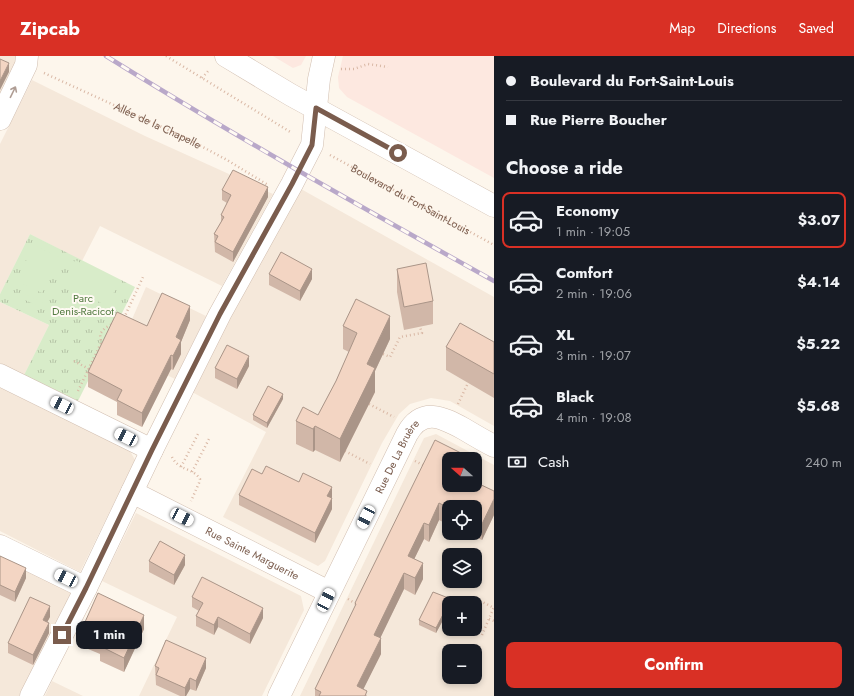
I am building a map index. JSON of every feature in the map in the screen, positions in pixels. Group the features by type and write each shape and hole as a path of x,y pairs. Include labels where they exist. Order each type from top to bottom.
{"street":[{"path":"226,56 316,108 494,206"},
{"path":"31,696 86,588 132,492 160,450 220,314 312,145 320,73 329,62"},
{"path":"0,119 31,64"},
{"path":"0,375 160,450"},
{"name":"Rue De La Bruère","path":"279,696 336,594 407,434 417,421 427,417 436,416 448,420 494,446"},
{"name":"Rue Sainte Marguerite","path":"132,492 336,594"},
{"path":"0,546 86,588"}],"path":[{"path":"166,56 296,135"},
{"path":"329,62 354,69 368,64 388,67"},
{"name":"Allée de la Chapelle","path":"31,64 188,140 272,186"},
{"path":"202,78 208,70"},
{"name":"Boulevard du Fort-Saint-Louis","path":"327,153 494,245"},
{"path":"123,319 143,277"},
{"path":"76,395 101,343 100,334 105,328 118,321"},
{"path":"383,354 390,357 400,337 422,333 420,327"},
{"path":"74,361 89,369"},
{"path":"455,409 468,383"},
{"path":"369,404 400,420"},
{"path":"181,467 198,434"},
{"path":"192,472 209,439"},
{"path":"160,450 175,463 192,472 200,479 188,505"},
{"path":"345,451 376,467"},
{"path":"410,459 429,468"},
{"path":"336,594 361,606"},
{"path":"482,601 494,607 482,635"},
{"path":"489,619 494,621"}],"shaded area":[{"path":"0,56 17,56 17,62 0,98"},
{"path":"273,56 306,56 301,65 293,68"},
{"path":"343,56 494,56 494,178 347,97 339,88 338,77"},
{"path":"32,80 145,136 273,194 222,286 100,226 82,261 30,234 0,294 0,144"},
{"path":"301,189 494,297 494,426 450,401 431,398 410,404 399,414 382,443 325,561 318,566 223,517 266,432 192,392 237,304"},
{"path":"146,287 206,316 175,379 142,363 117,354"},
{"path":"0,302 49,325 24,375 0,363"},
{"path":"0,387 130,451 135,460 80,572 0,531"},
{"path":"436,434 470,452 442,452 442,492 482,492 482,459 494,465 494,696 300,696 424,438"},
{"path":"136,513 301,596 304,610 262,696 139,696 177,617 102,581"},
{"path":"0,556 73,592 19,696 0,696"},
{"path":"52,681 83,696 45,696"}],"green space":[{"name":"Parc Denis-Racicot","path":"30,234 135,287 78,401 24,375 49,325 0,302 0,294"},
{"path":"34,245 59,257 42,293 16,281"},
{"path":"75,260 119,282 107,306 63,284"},
{"path":"25,294 65,313 63,318 23,299"}],"building":[{"path":"0,59 9,63 0,81"},
{"path":"233,170 268,187 233,252 215,242 218,236 214,234 224,217 221,215 231,195 222,190"},
{"path":"281,252 312,269 300,291 269,274"},
{"path":"426,263 433,301 404,307 397,269"},
{"path":"162,293 190,306 176,337 181,340 173,356 171,355 142,413 117,400 122,390 88,372 117,312 147,326"},
{"path":"356,299 390,316 367,364 375,368 340,439 315,426 313,429 296,421 303,407 318,415 336,381 357,333 343,326"},
{"path":"460,323 494,342 494,374 446,347"},
{"path":"227,345 249,356 237,379 215,368"},
{"path":"268,386 283,394 267,423 253,415"},
{"path":"435,440 459,452 442,452 442,492 482,492 482,485 494,491 494,499 482,524 482,500 442,500 442,504 439,503 429,525 424,523 408,556 423,563 415,578 404,573 374,635 381,638 357,686 367,691 365,696 319,696 321,692 315,689 356,604 355,603"},
{"path":"266,466 299,482 303,473 332,487 327,496 332,498 315,533 239,495 252,469 262,474"},
{"path":"160,541 185,555 174,575 149,561"},
{"path":"0,556 26,568 15,592 0,585"},
{"path":"202,577 263,608 250,634 218,617 214,625 196,616 203,603 192,597"},
{"path":"433,592 443,596 442,596 442,616 436,628 419,620"},
{"path":"98,593 144,615 124,658 100,646 102,641 81,631"},
{"path":"30,597 50,606 43,620 49,623 33,655 8,643"},
{"path":"166,640 206,658 196,681 190,678 185,688 156,675 159,668 155,666"}],"railway":[{"path":"106,56 250,143 494,281"}],"route":[{"path":"62,635 220,314 312,145 316,108 398,153"}]}
